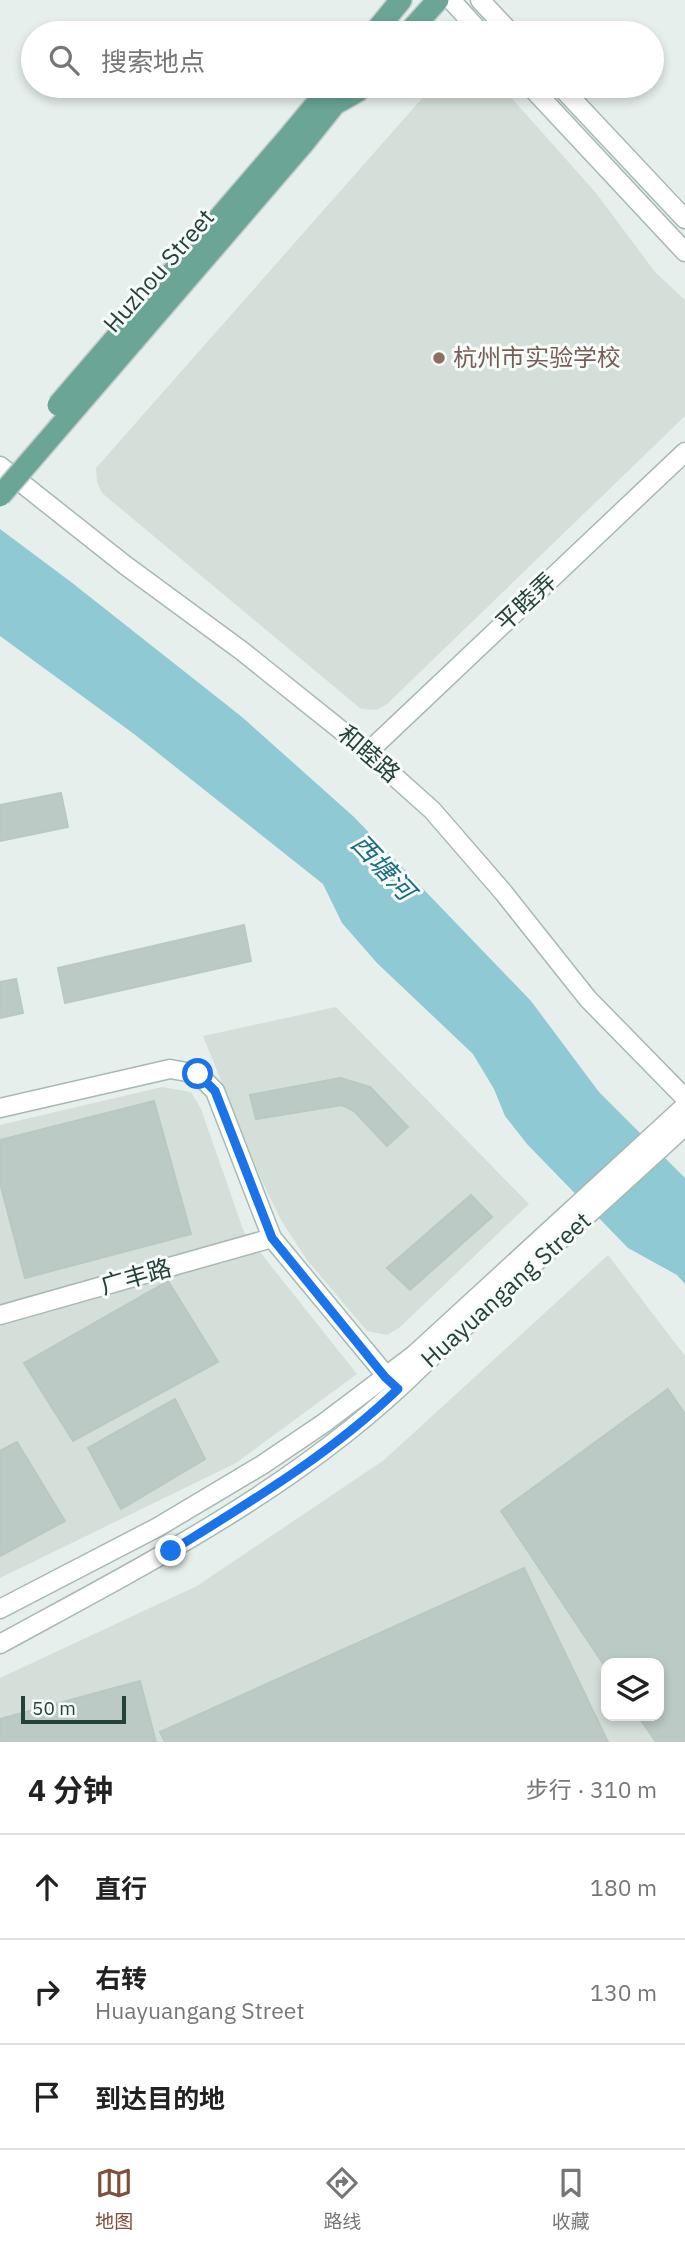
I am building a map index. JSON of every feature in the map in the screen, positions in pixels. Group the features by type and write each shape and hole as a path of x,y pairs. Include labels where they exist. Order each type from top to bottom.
{"main road":[{"path":"384,21 401,0"},
{"path":"419,21 438,0"},
{"name":"Huzhou Street","path":"0,496 298,139 324,98"},
{"name":"Huzhou Street","path":"0,474 298,139 335,104 346,98"}],"street":[{"path":"451,0 470,21"},
{"path":"480,0 500,21"},
{"path":"541,98 685,252"},
{"path":"571,98 685,219"},
{"name":"平睦弄","path":"368,752 685,452"},
{"name":"和睦路","path":"0,466 115,557 242,651 368,752 432,810 503,892 588,999 684,1095"},
{"path":"0,1108 170,1069 198,1074 215,1091 272,1238 385,1377 398,1389"},
{"name":"Huayuangang Street","path":"0,1644 171,1551 269,1491 345,1436 398,1389 419,1360 684,1095"},
{"name":"Huayuangang Street","path":"0,1609 158,1527 262,1465 385,1377 419,1360 685,1126"},
{"name":"广丰路","path":"0,1315 272,1238"}],"shaded area":[{"name":"杭州市实验学校","path":"422,98 512,98 596,193 655,272 685,300 685,416 387,704 377,710 361,709 102,493 97,482 96,468"},
{"path":"336,1007 529,1204 399,1328 387,1335 367,1331 307,1260 281,1220 261,1179 203,1036"},
{"path":"162,1087 191,1092 201,1109 244,1232 357,1374 236,1463 0,1578 0,1125"},
{"path":"608,1255 685,1356 685,1742 0,1742 0,1678 197,1586 384,1460"}],"water":[{"name":"西塘河","path":"0,529 242,717 354,817 531,1001 599,1092 685,1178 685,1284 677,1275 628,1248 527,1144 505,1116 494,1089 473,1054 377,963 342,923 323,884 134,734 0,636"}],"building":[{"path":"61,793 68,827 0,841 0,805"},
{"path":"244,925 251,961 65,1003 58,968"},
{"path":"16,979 23,1013 0,1018 0,982"},
{"path":"340,1078 370,1087 408,1127 387,1146 354,1111 342,1105 256,1119 250,1095"},
{"path":"154,1101 191,1234 25,1278 0,1183 0,1140"},
{"path":"471,1195 492,1217 410,1290 387,1268"},
{"path":"168,1281 218,1362 73,1441 24,1363"},
{"path":"668,1389 685,1414 685,1742 656,1742 641,1721 664,1721 664,1658 601,1658 601,1661 501,1511"},
{"path":"175,1399 205,1459 121,1509 88,1448"},
{"path":"17,1442 65,1521 0,1556 0,1451"},
{"path":"524,1568 608,1742 165,1742 160,1732"},
{"path":"140,1681 156,1742 0,1742 0,1719"}],"place":[{"name":"杭州市实验学校","path":"439,358"}],"route":[{"path":"171,1551 269,1491 345,1436 398,1389 385,1377 272,1238 215,1091 198,1074"}]}
